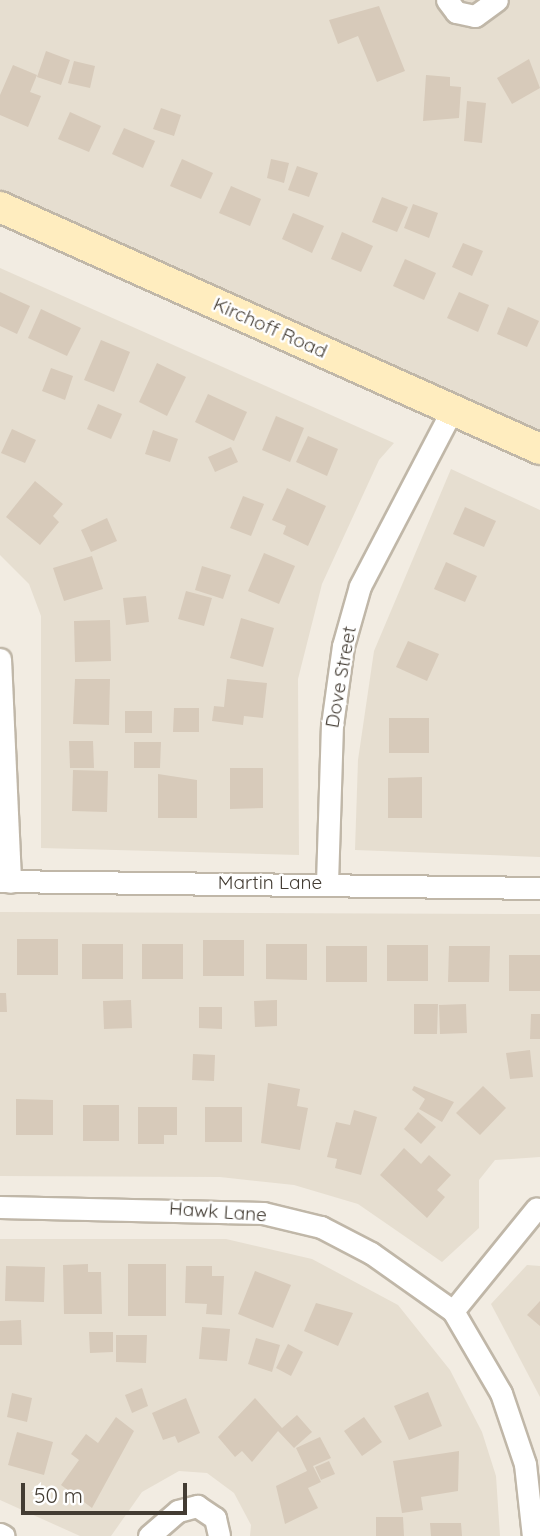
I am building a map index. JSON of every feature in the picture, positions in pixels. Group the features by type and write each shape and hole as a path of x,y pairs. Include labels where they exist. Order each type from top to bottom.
{"main road":[{"name":"Kirchoff Road","path":"0,207 540,449"}],"street":[{"path":"447,0 456,12 475,16 497,0"},
{"name":"Dove Street","path":"327,883 332,725 343,646 360,586 452,410"},
{"path":"0,659 5,881"},
{"name":"Martin Lane","path":"5,881 327,883 540,888"},
{"name":"Hawk Lane","path":"0,1207 263,1213 321,1227 371,1253 453,1311"},
{"path":"533,1536 526,1464 501,1393 453,1311 536,1209"},
{"path":"149,1536 178,1511 197,1506 215,1518 219,1536"}],"shaded area":[{"path":"0,0 540,0 540,449 0,207"},
{"path":"0,268 394,443 379,460 322,584 298,679 299,855 41,848 41,616 29,584 0,555"},
{"path":"451,469 540,510 540,857 355,850 358,760 374,651"},
{"path":"0,912 540,914 540,1157 495,1160 479,1180 479,1228 442,1262 358,1204 294,1185 220,1177 0,1176"},
{"path":"0,1239 226,1239 312,1259 398,1305 450,1370 482,1432 496,1476 500,1536 250,1536 251,1525 234,1493 207,1473 179,1471 142,1492 111,1536 80,1536 0,1500"},
{"path":"527,1265 540,1266 540,1397 491,1304"}],"building":[{"path":"379,6 405,71 377,82 358,36 338,44 329,20"},
{"path":"46,51 70,60 61,85 37,77"},
{"path":"529,59 540,88 512,104 497,78"},
{"path":"74,61 95,66 90,88 68,83"},
{"path":"13,65 37,75 30,92 41,96 28,127 0,115 0,95"},
{"path":"426,75 450,77 450,86 461,87 459,118 423,121"},
{"path":"467,101 486,103 482,143 464,141"},
{"path":"161,108 181,115 174,136 153,129"},
{"path":"70,112 101,126 89,152 58,139"},
{"path":"124,128 155,141 143,168 112,154"},
{"path":"182,159 213,173 201,199 170,186"},
{"path":"271,159 289,163 284,183 267,178"},
{"path":"297,166 318,173 309,197 288,190"},
{"path":"231,186 261,199 250,226 219,213"},
{"path":"382,197 408,207 397,232 372,222"},
{"path":"413,204 438,213 429,238 404,228"},
{"path":"293,213 324,226 312,253 282,239"},
{"path":"342,232 373,246 361,272 331,259"},
{"path":"463,243 483,251 472,276 452,267"},
{"path":"405,259 436,273 424,300 393,286"},
{"path":"0,292 30,306 17,334 0,326"},
{"path":"459,292 489,305 478,332 447,318"},
{"path":"508,307 539,321 527,347 497,334"},
{"path":"41,309 81,328 67,356 28,338"},
{"path":"101,340 130,352 114,392 84,380"},
{"path":"157,363 186,377 167,416 139,402"},
{"path":"51,368 73,376 65,400 42,391"},
{"path":"208,394 247,412 234,441 195,422"},
{"path":"98,404 122,414 111,439 87,429"},
{"path":"276,416 304,428 290,462 262,450"},
{"path":"12,429 36,440 25,463 1,453"},
{"path":"153,430 178,439 170,462 145,454"},
{"path":"308,436 338,449 327,476 296,462"},
{"path":"231,447 238,462 215,472 208,457"},
{"path":"35,481 63,504 53,516 59,522 40,545 6,517"},
{"path":"287,488 326,506 308,546 283,534 286,526 272,520"},
{"path":"243,496 264,504 251,536 230,528"},
{"path":"465,507 496,521 484,547 453,534"},
{"path":"107,518 117,541 91,552 81,530"},
{"path":"264,553 295,566 279,604 248,591"},
{"path":"92,556 103,589 64,601 53,568"},
{"path":"446,562 477,576 465,602 434,589"},
{"path":"202,566 231,575 223,599 195,590"},
{"path":"186,591 212,598 204,626 178,619"},
{"path":"146,596 149,622 126,625 123,598"},
{"path":"241,618 274,628 263,667 230,658"},
{"path":"110,620 111,661 75,662 74,621"},
{"path":"408,641 439,654 427,681 396,667"},
{"path":"75,679 110,679 109,725 73,724"},
{"path":"227,679 267,683 263,718 244,716 243,725 212,721 214,706 224,707"},
{"path":"174,708 199,708 199,732 173,732"},
{"path":"125,711 152,711 152,733 125,733"},
{"path":"389,718 429,718 429,753 389,753"},
{"path":"69,741 93,741 94,768 70,768"},
{"path":"134,742 161,742 160,768 134,768"},
{"path":"230,768 263,768 263,808 230,809"},
{"path":"73,770 108,771 107,812 72,811"},
{"path":"158,774 197,780 197,818 158,818"},
{"path":"422,777 422,818 388,818 388,778"},
{"path":"17,939 58,939 58,975 17,975"},
{"path":"203,940 244,940 244,976 203,976"},
{"path":"82,944 123,944 123,979 82,979"},
{"path":"142,944 183,944 183,979 142,979"},
{"path":"266,944 307,944 307,980 266,979"},
{"path":"387,945 428,945 428,981 387,981"},
{"path":"326,946 367,946 367,982 326,982"},
{"path":"449,946 490,946 489,982 448,982"},
{"path":"509,955 540,955 540,991 509,991"},
{"path":"0,993 6,993 7,1012 0,1012"},
{"path":"131,1000 132,1028 104,1029 103,1001"},
{"path":"277,1000 277,1026 255,1027 254,1001"},
{"path":"414,1004 438,1004 437,1034 414,1034"},
{"path":"466,1004 467,1033 440,1034 439,1005"},
{"path":"199,1007 222,1007 222,1029 199,1028"},
{"path":"531,1014 540,1014 540,1039 530,1039"},
{"path":"530,1050 533,1077 510,1079 506,1053"},
{"path":"193,1054 215,1055 214,1081 192,1080"},
{"path":"268,1083 300,1089 297,1106 308,1108 300,1150 261,1143"},
{"path":"414,1086 454,1102 442,1122 419,1109 425,1099 412,1090"},
{"path":"483,1086 506,1108 480,1135 456,1113"},
{"path":"16,1099 53,1100 53,1135 16,1135"},
{"path":"83,1105 119,1105 119,1141 83,1141"},
{"path":"138,1107 177,1107 177,1135 164,1135 164,1144 138,1144"},
{"path":"205,1107 242,1107 242,1142 205,1142"},
{"path":"354,1110 377,1117 361,1175 335,1168 337,1159 327,1157 336,1122 350,1125"},
{"path":"418,1112 436,1127 421,1144 404,1129"},
{"path":"404,1148 421,1164 429,1155 451,1175 437,1190 445,1197 427,1218 380,1175"},
{"path":"88,1264 88,1272 101,1272 102,1314 64,1314 63,1265"},
{"path":"128,1264 166,1264 166,1316 128,1316"},
{"path":"6,1266 45,1267 44,1302 5,1301"},
{"path":"186,1266 212,1266 212,1276 224,1276 222,1315 206,1314 207,1304 185,1303"},
{"path":"255,1271 291,1285 273,1328 238,1314"},
{"path":"540,1301 540,1326 527,1315"},
{"path":"316,1303 353,1313 338,1346 304,1331"},
{"path":"21,1320 22,1345 0,1345 0,1321"},
{"path":"202,1327 230,1329 227,1361 199,1359"},
{"path":"89,1332 113,1332 113,1352 90,1353"},
{"path":"116,1335 147,1335 146,1363 116,1362"},
{"path":"256,1338 280,1345 272,1372 248,1364"},
{"path":"288,1344 303,1352 291,1376 276,1368"},
{"path":"142,1388 148,1406 132,1413 125,1395"},
{"path":"428,1392 442,1426 409,1440 394,1406"},
{"path":"12,1393 32,1398 27,1422 7,1417"},
{"path":"186,1398 200,1433 178,1443 175,1436 163,1440 152,1413"},
{"path":"255,1398 282,1428 297,1415 312,1432 294,1448 278,1431 252,1462 242,1451 235,1457 218,1437"},
{"path":"116,1417 134,1431 92,1508 61,1485 79,1460 71,1454 86,1434 98,1443"},
{"path":"364,1417 382,1442 362,1456 344,1431"},
{"path":"17,1432 53,1442 44,1475 8,1465"},
{"path":"320,1437 331,1458 313,1466 321,1482 308,1488 318,1508 285,1524 276,1486 307,1471 296,1448"},
{"path":"459,1451 458,1491 421,1497 423,1510 402,1513 393,1461"},
{"path":"329,1461 335,1474 321,1480 315,1467"},
{"path":"376,1517 403,1517 404,1536 376,1536"},
{"path":"430,1523 461,1523 462,1536 431,1536"}]}
